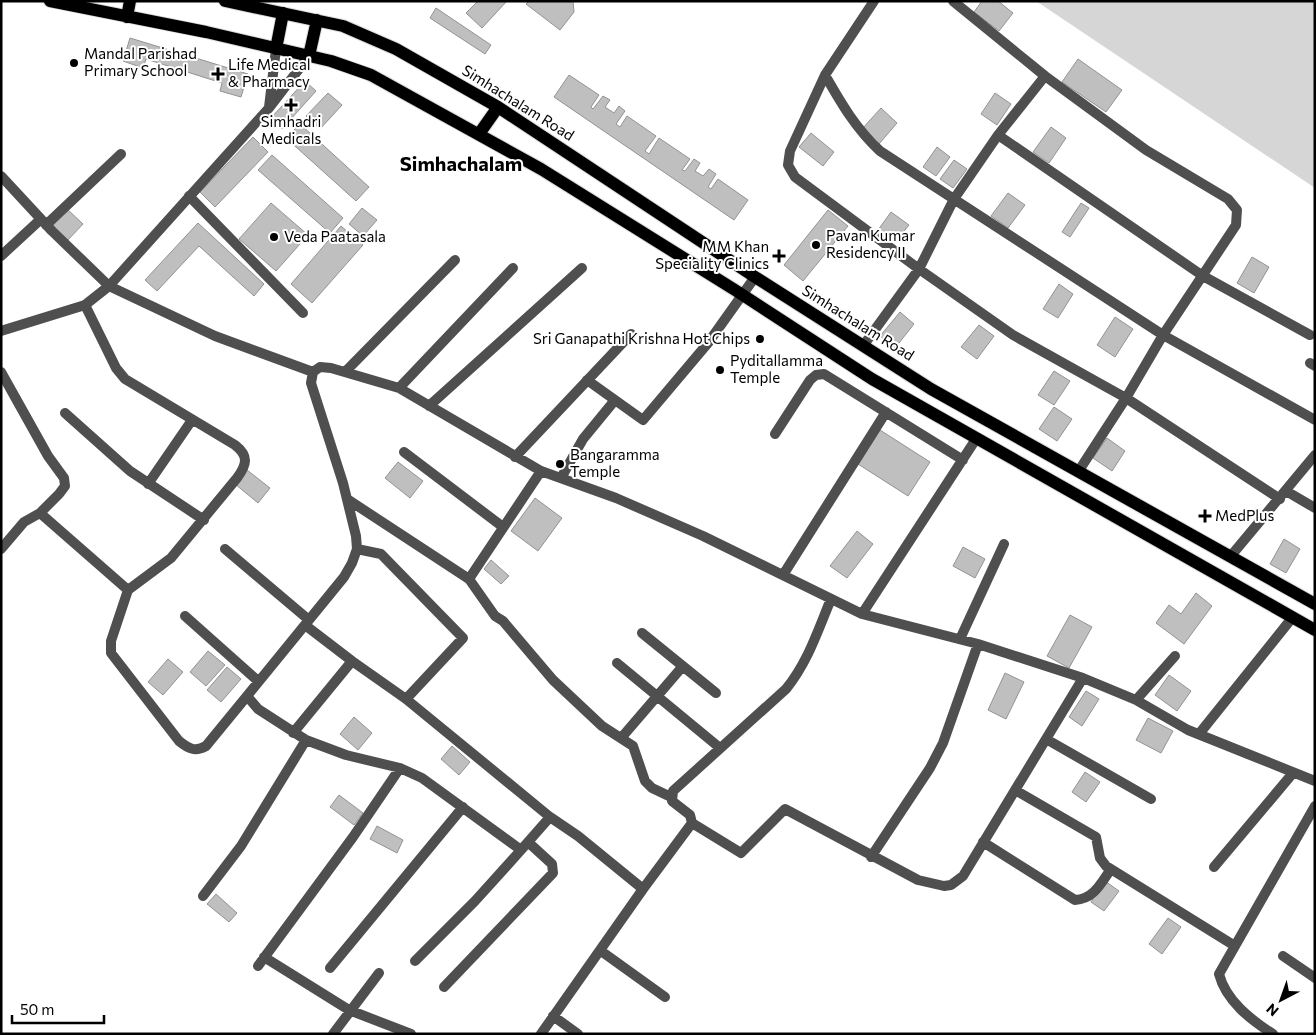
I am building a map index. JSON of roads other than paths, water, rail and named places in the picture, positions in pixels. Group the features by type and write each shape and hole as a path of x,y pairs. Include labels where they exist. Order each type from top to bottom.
{"main road":[{"path":"50,1 310,56 371,75 541,169 743,295 872,379 1315,630"},
{"path":"127,17 130,1"},
{"name":"Simhachalam Road","path":"225,1 342,26 396,49 498,107 755,277 863,346 987,421 1315,604"},
{"path":"276,49 283,12"},
{"path":"310,56 317,20"},
{"path":"479,134 498,107"},
{"path":"976,439 987,421"}],"street":[{"path":"874,1 825,75 790,152 788,165 795,177 919,269 1013,335 1126,398 1283,495 1315,508"},
{"path":"953,1 1045,76 1146,150 1228,199 1237,210 1236,226 1164,335 1078,472"},
{"path":"269,108 276,49"},
{"path":"1,331 85,305 109,286 269,108 310,56"},
{"path":"825,75 848,116 864,136 880,151 1164,335 1315,420"},
{"path":"863,346 919,269 954,199 998,135 1045,76"},
{"path":"998,135 1203,276 1310,335"},
{"path":"1,256 44,222 121,154"},
{"path":"1,176 44,222 109,286 215,336 313,372"},
{"path":"189,196 303,313"},
{"path":"346,372 455,260"},
{"path":"399,388 513,268"},
{"path":"429,406 582,268"},
{"path":"587,380 643,420 708,343 755,277"},
{"path":"85,305 116,368 125,379 234,445 243,452 247,460 245,468 171,558 128,590 112,641 111,653 179,741 188,748 198,750 206,746 344,577 357,549 347,499 311,383 313,372 320,367 346,372 399,388 515,457 541,470 634,506 862,614 978,644 1083,678 1136,700 1199,734 1315,780"},
{"path":"515,457 631,334"},
{"path":"1,372 48,456 64,478 64,486 59,494 40,514 32,516 24,522 1,549"},
{"path":"775,434 810,380 816,374 824,374 963,460"},
{"path":"561,478 583,439 615,400"},
{"path":"783,575 886,412"},
{"path":"65,413 130,471 204,520"},
{"path":"148,484 192,420"},
{"path":"862,614 976,439"},
{"path":"404,452 503,527"},
{"path":"1230,557 1315,455"},
{"path":"469,579 541,470"},
{"path":"347,499 469,579 495,616 503,621 554,680 602,726 622,737 633,746 645,781 652,788 671,797 676,805 690,815 692,823 741,853 785,808 918,880 944,886 951,885 963,876 1083,678"},
{"path":"40,514 128,590"},
{"path":"960,640 1004,544"},
{"path":"225,549 352,661 406,699 550,817 578,836 644,890"},
{"path":"357,549 381,554 463,638 406,699"},
{"path":"671,797 677,787 786,689 807,659 831,599"},
{"path":"186,616 258,681"},
{"path":"1199,734 1292,618"},
{"path":"642,633 716,693"},
{"path":"871,856 930,768 943,743 978,644"},
{"path":"1136,700 1175,656"},
{"path":"293,733 352,661"},
{"path":"617,663 720,748"},
{"path":"622,737 683,666"},
{"path":"247,696 258,709 306,740 346,755 400,768 422,778 463,807 552,864 553,873 444,987"},
{"path":"1046,739 1151,799"},
{"path":"204,896 240,846 306,740"},
{"path":"258,966 353,837 400,768"},
{"path":"1214,867 1293,772"},
{"path":"1015,790 1096,837 1102,862 1111,869 1235,946"},
{"path":"1273,1034 1233,1002 1222,987 1219,974 1315,806"},
{"path":"330,968 463,807"},
{"path":"415,961 475,901 550,817"},
{"path":"541,1034 692,823"},
{"path":"983,842 1075,900 1084,899 1092,895 1111,869"},
{"path":"602,951 665,997"},
{"path":"1283,956 1315,978"},
{"path":"264,957 349,1010 395,1031 412,1034"},
{"path":"333,1034 349,1010 379,973"},
{"path":"553,1016 578,1034"}],"place":[{"name":"Mandal Parishad Primary School","path":"74,63"},
{"name":"Life Medical & Pharmacy","path":"218,74"},
{"name":"Simhadri Medicals","path":"291,105"},
{"name":"Veda Paatasala","path":"274,237"},
{"name":"Pavan Kumar Residency II","path":"816,245"},
{"name":"MM Khan Speciality Clinics","path":"779,256"},
{"name":"Sri Ganapathi Krishna Hot Chips","path":"760,339"},
{"name":"Pyditallamma Temple","path":"720,370"},
{"name":"Bangaramma Temple","path":"560,464"},
{"name":"MedPlus","path":"1205,516"}],"district":[{"name":"Simhachalam","path":"461,164"}]}
